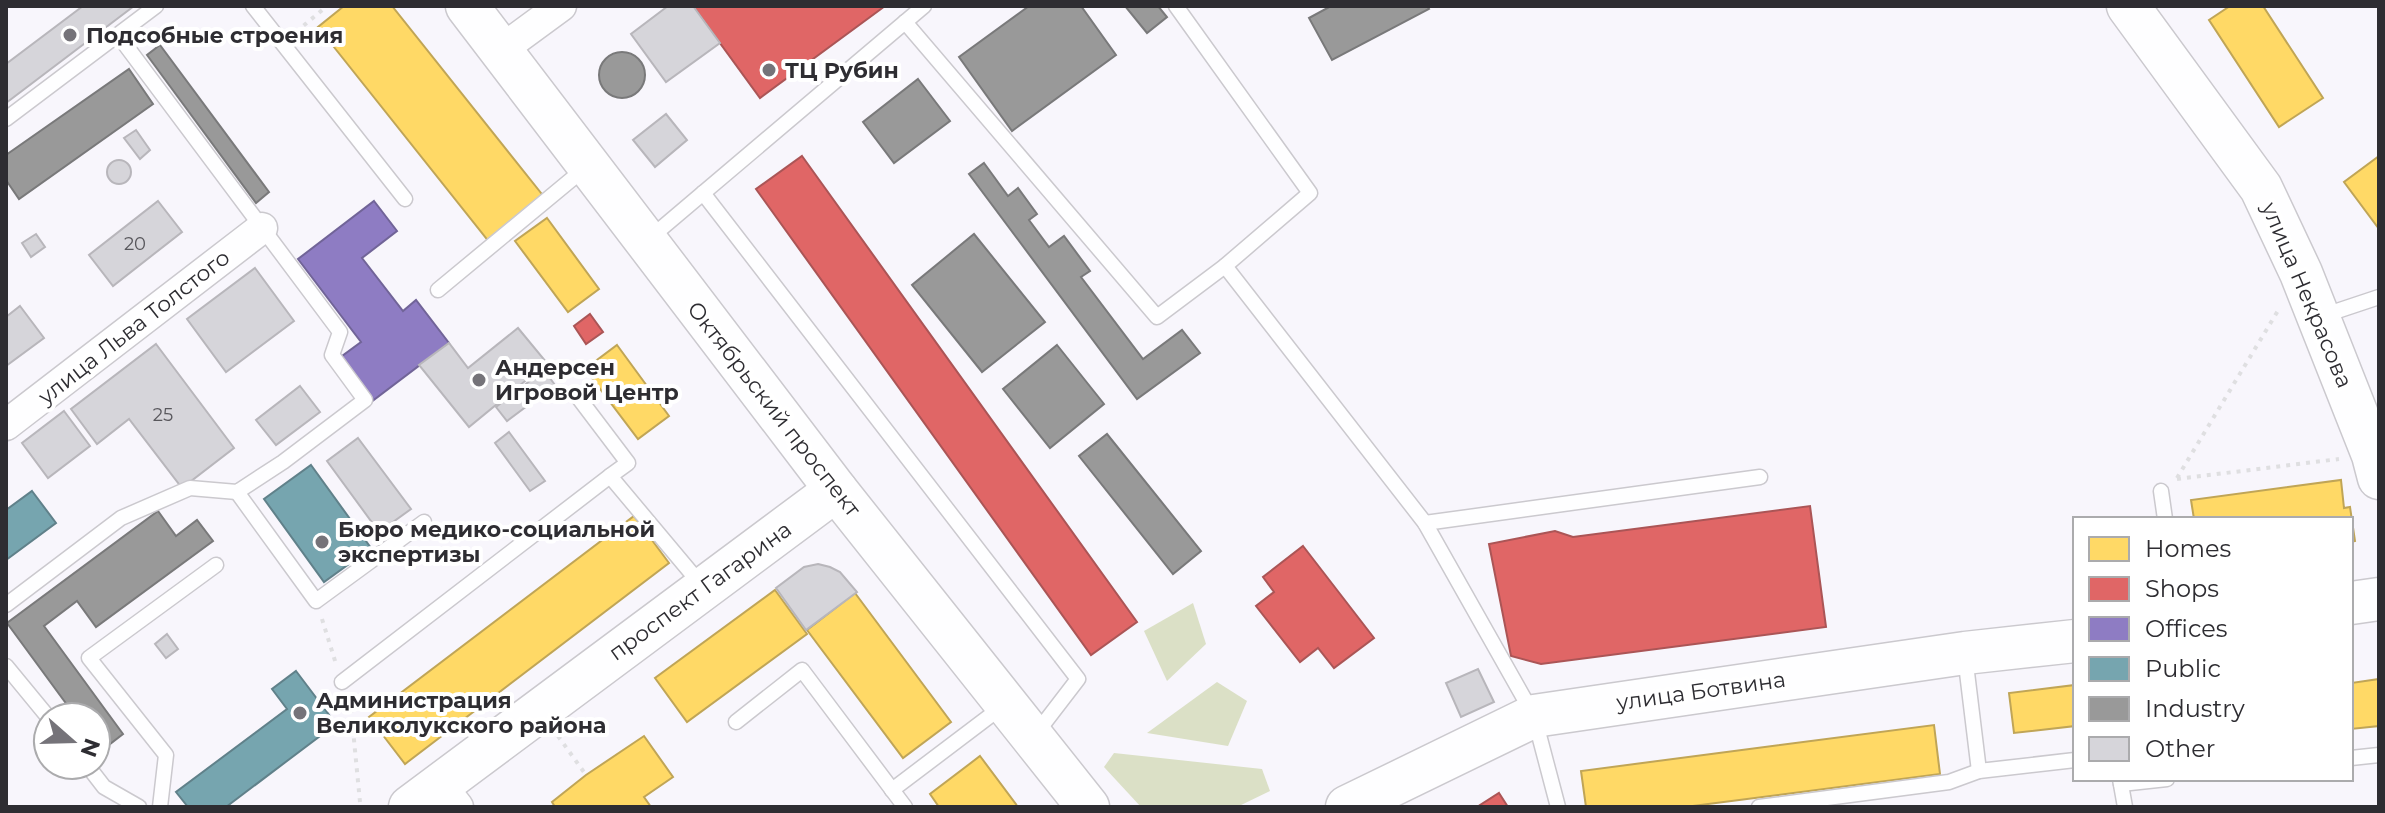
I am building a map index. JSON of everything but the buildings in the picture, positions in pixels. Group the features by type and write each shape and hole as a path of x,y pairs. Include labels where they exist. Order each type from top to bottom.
{"main road":[{"name":"Октябрьский проспект","path":"467,6 836,490 1088,807"},
{"name":"улица Некрасова","path":"2128,6 2261,188 2301,273 2376,467"},
{"name":"проспект Гагарина","path":"437,800 703,587 836,490"},
{"path":"2353,603 2379,599"},
{"name":"улица Ботвина","path":"1347,807 1534,716 1965,653 2073,641"}],"street":[{"path":"501,50 561,6"},
{"name":"улица Льва Толстого","path":"6,425 262,228"}],"lane":[{"path":"6,119 156,6"},
{"path":"253,6 405,199"},
{"path":"646,242 924,6"},
{"path":"905,22 1157,317 1225,266 1310,193 1176,6"},
{"path":"6,605 121,518 190,488 237,492 283,462 365,400 332,355 340,332 118,35"},
{"path":"438,290 588,166"},
{"path":"703,193 1078,679 1033,739"},
{"path":"1225,266 1425,523 1534,716 1558,807"},
{"path":"2318,317 2379,297"},
{"path":"342,682 628,463 578,397"},
{"path":"610,476 703,587"},
{"path":"1425,523 1760,477"},
{"path":"2161,491 2165,517"},
{"path":"237,492 316,601 424,522"},
{"path":"160,807 166,755 89,658 216,565"},
{"path":"1965,653 1979,771"},
{"path":"6,666 35,701"},
{"path":"736,722 802,670 905,807"},
{"path":"892,790 1005,704"},
{"path":"2353,758 2379,755"},
{"path":"1759,807 1949,782 1979,771 2073,760"},
{"path":"99,781 104,787 139,807"},
{"path":"2121,782 2125,807"}],"path":[{"path":"281,43 327,6"},
{"path":"2161,491 2177,478 2301,273"},
{"path":"2177,478 2376,467"},
{"path":"555,730 586,775"}],"green space":[{"path":"1193,603 1206,644 1167,681 1144,631"},
{"path":"1217,682 1247,701 1228,746 1147,733"},
{"path":"1114,753 1262,769 1270,791 1237,807 1141,807 1104,767"}],"place":[{"name":"Подсобные строения","path":"70,35"},
{"name":"ТЦ Рубин","path":"769,70"},
{"name":"Андерсен Игровой Центр","path":"479,380"},
{"name":"Бюро медико-социальной экспертизы","path":"322,542"},
{"name":"Администрация Великолукского района","path":"300,713"}]}
